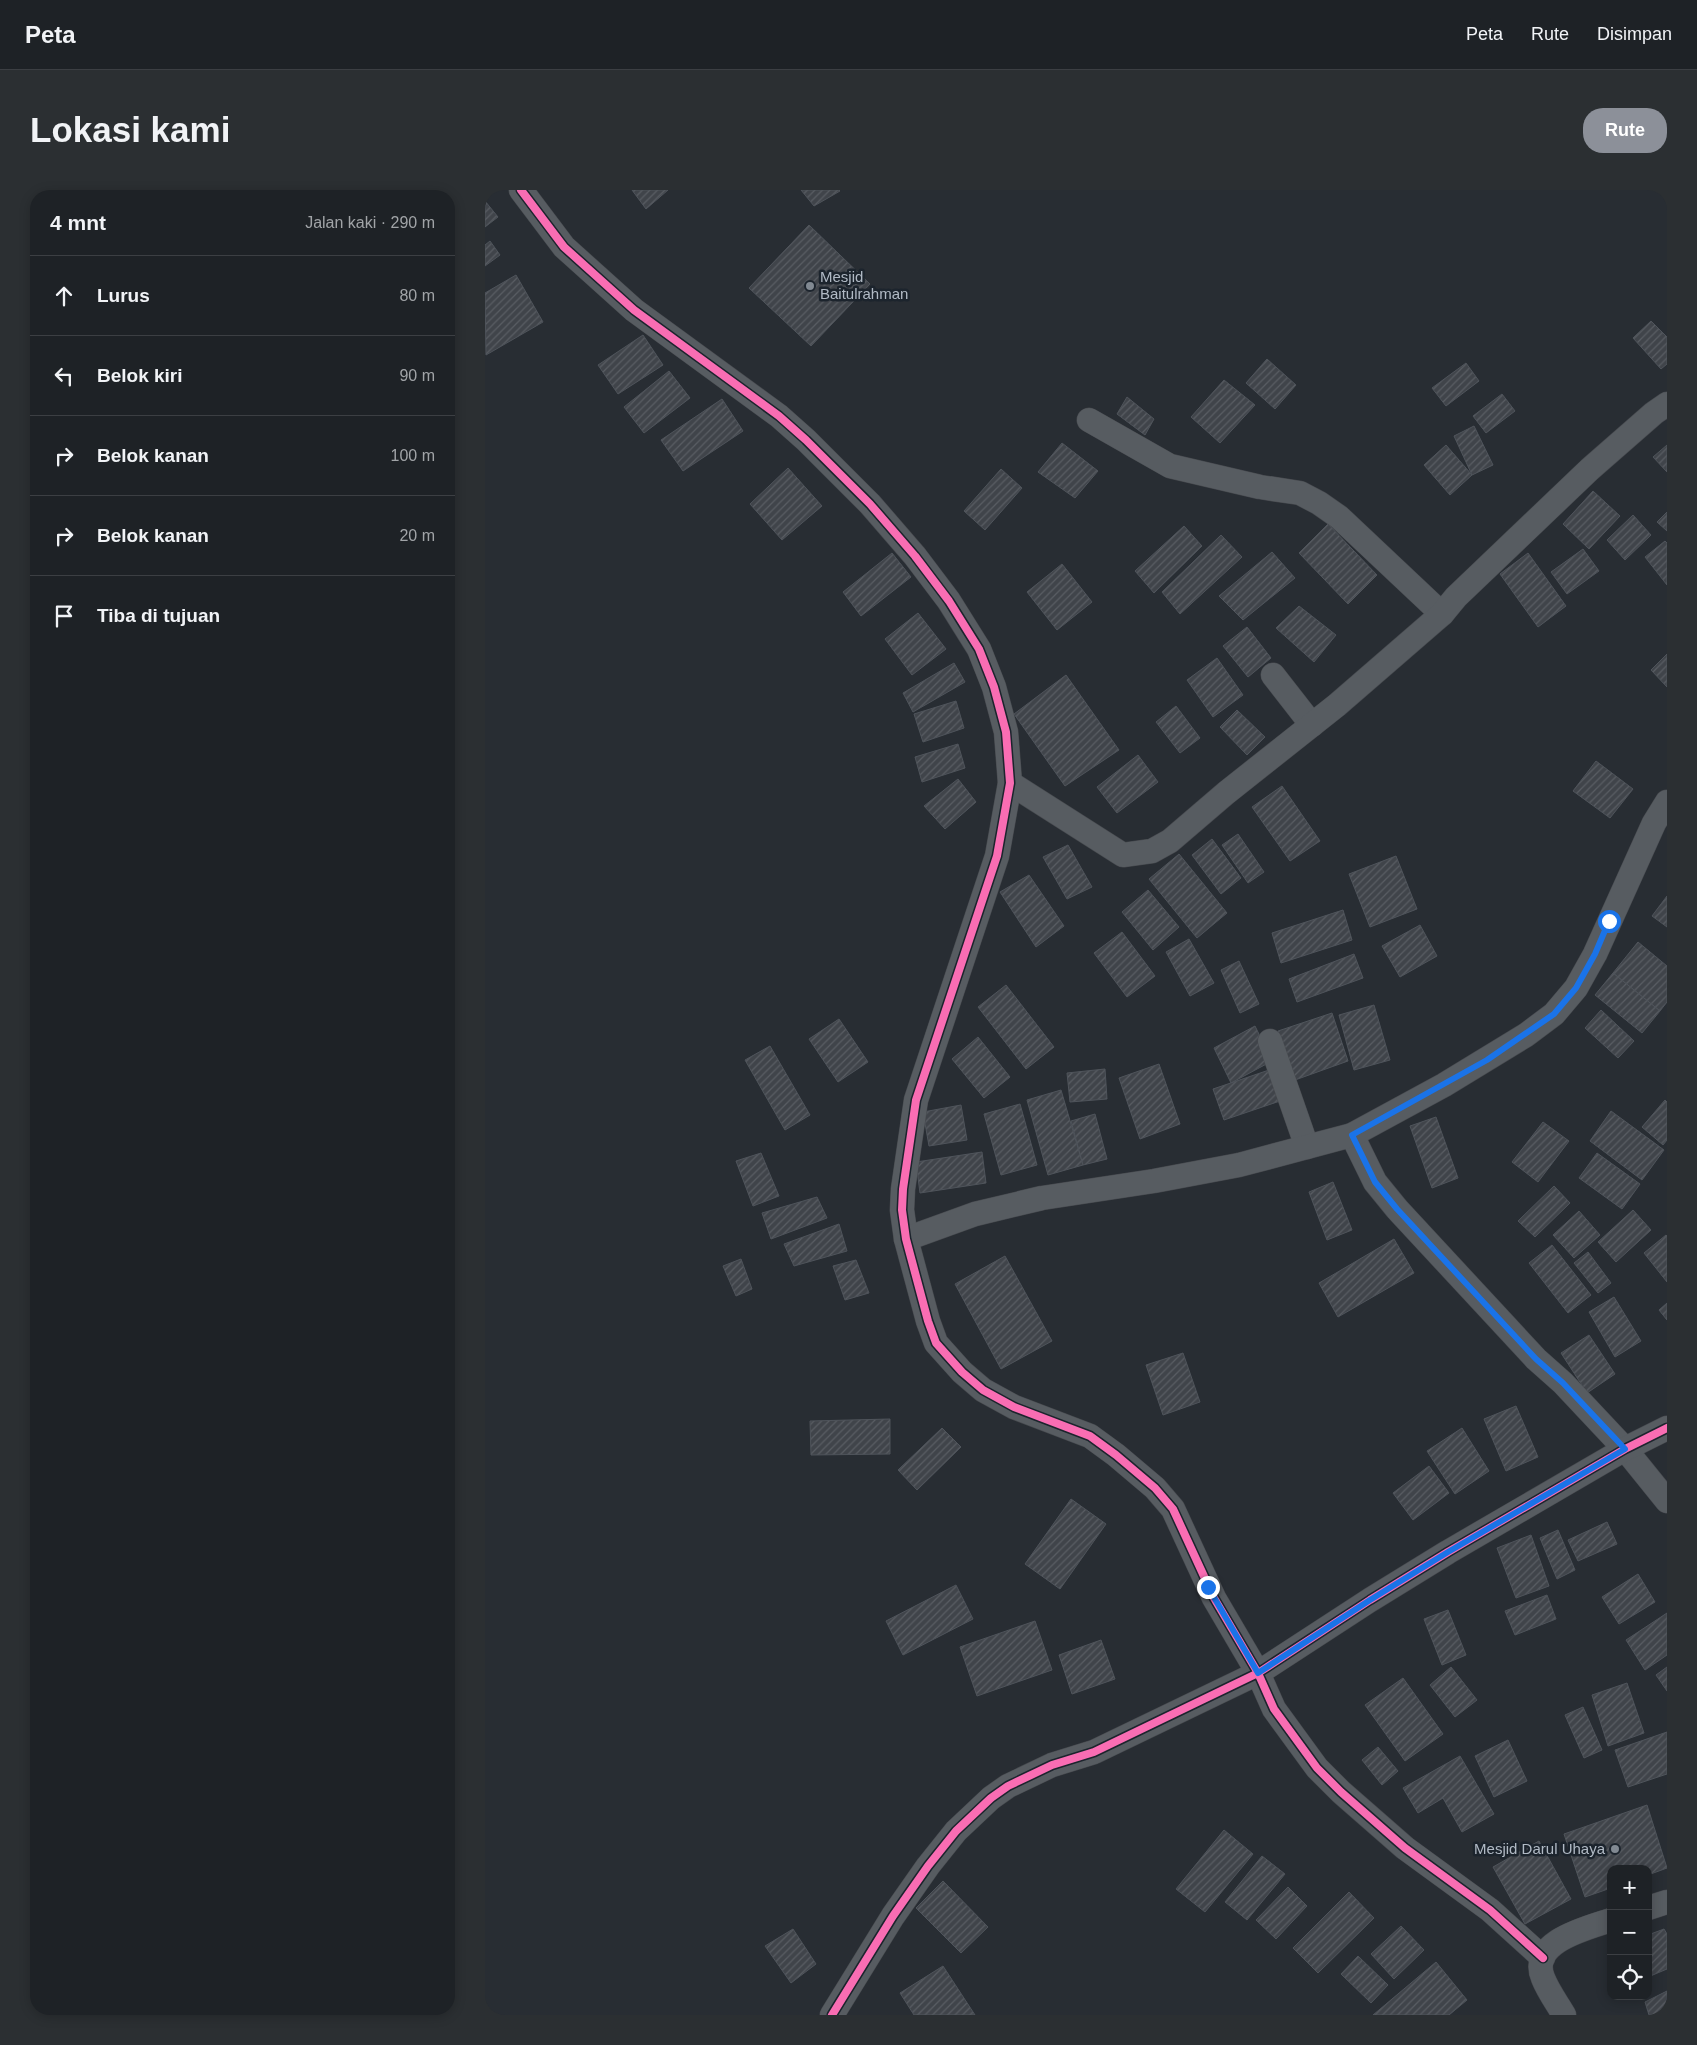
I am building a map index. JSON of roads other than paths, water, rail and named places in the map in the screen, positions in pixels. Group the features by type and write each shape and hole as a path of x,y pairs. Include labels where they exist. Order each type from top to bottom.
{"street":[{"path":"521,190 563,247 634,310 779,416 806,440 870,504 915,556 949,601 979,649 993,687 1006,732 1011,783 997,856 916,1100 903,1189 902,1210 906,1239 928,1321 936,1343 962,1372 983,1390 1014,1407 1090,1436 1155,1488 1173,1509 1214,1598 1258,1673 1274,1709 1317,1768 1341,1792 1405,1848 1490,1910 1543,1958"},
{"path":"1011,783 1123,855 1135,855 1152,851 1170,841 1226,793 1312,725 1442,614 1463,590 1590,469 1667,404"},
{"path":"1089,420 1170,466 1260,487 1300,493 1319,503 1339,517 1442,614"},
{"path":"1273,675 1312,725"},
{"path":"906,1239 975,1214 1043,1198 1239,1165 1352,1135 1487,1060 1554,1014 1576,988 1595,954 1654,823 1667,802"},
{"path":"1270,1041 1307,1147"},
{"path":"1352,1135 1375,1182 1397,1209 1536,1359 1563,1383 1625,1449 1667,1501"},
{"path":"833,2015 893,1916 928,1866 956,1832 991,1798 1008,1786 1052,1765 1094,1752 1258,1673 1425,1567 1625,1449 1667,1428"},
{"path":"1652,1907 1667,1902"},
{"path":"1564,2015 1542,1977 1543,1958 1554,1942 1563,1936 1607,1921"}],"place":[{"name":"Mesjid Baitulrahman","path":"810,286"},
{"name":"Mesjid Darul Uhaya","path":"1615,1849"}]}
